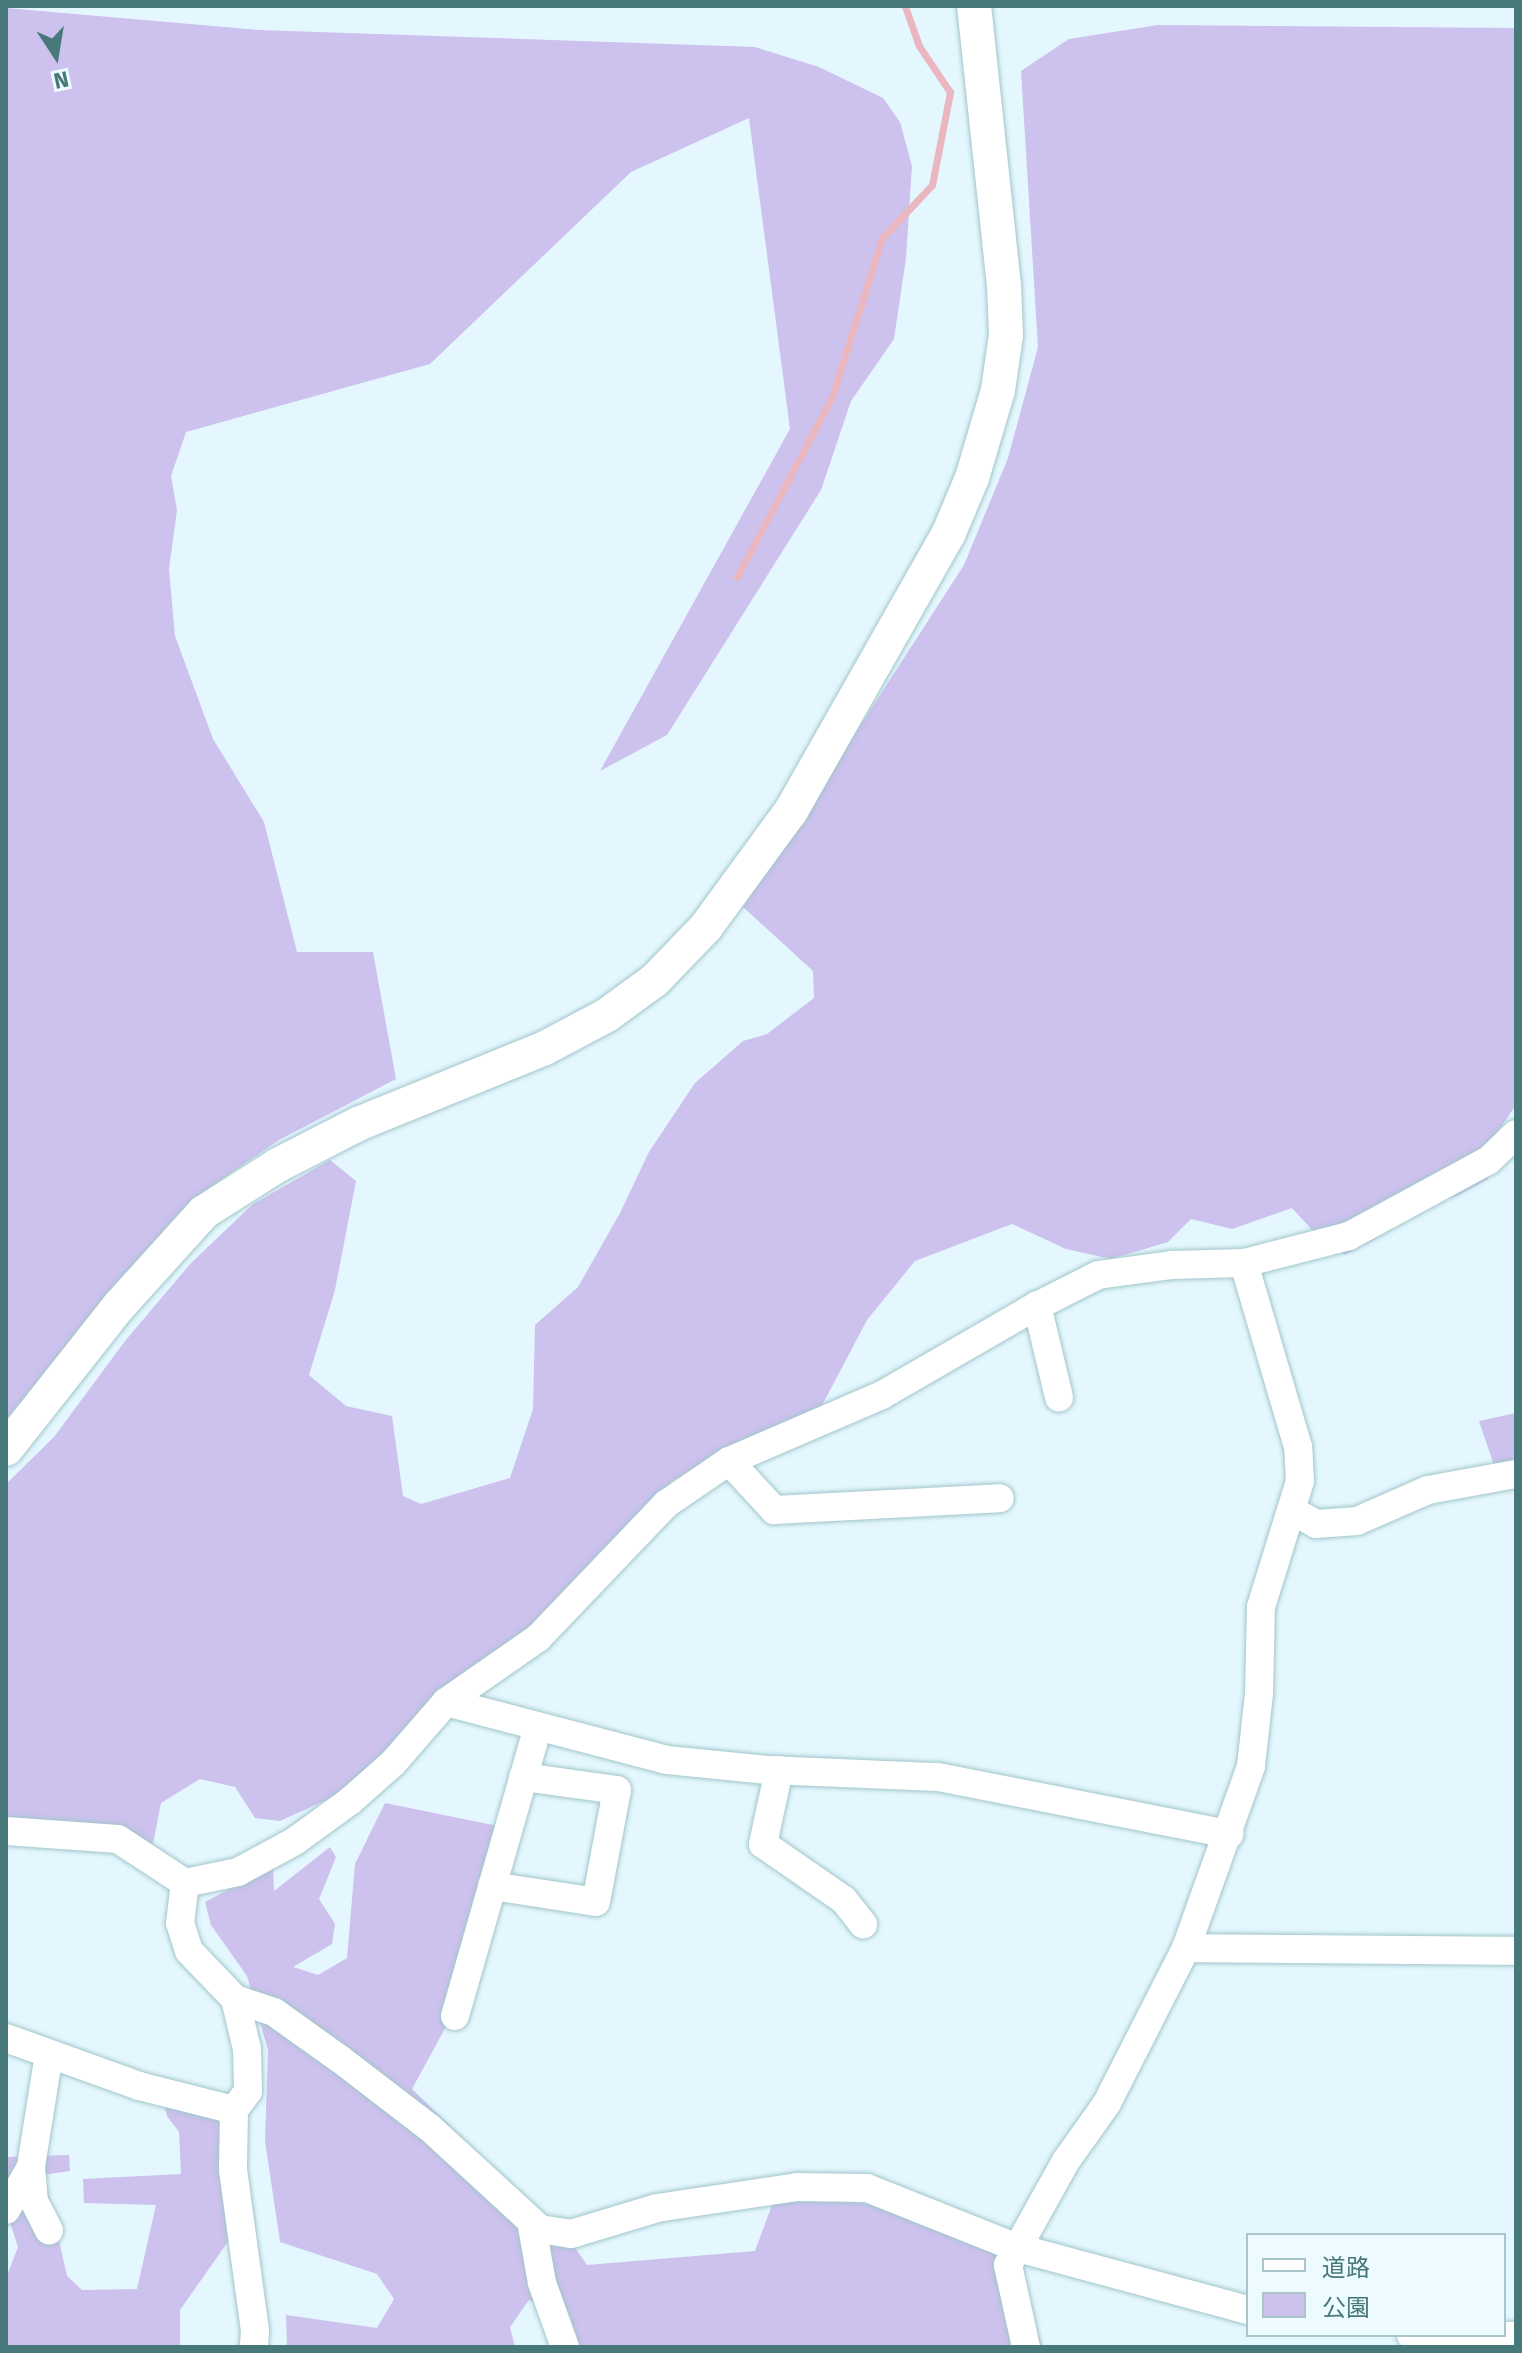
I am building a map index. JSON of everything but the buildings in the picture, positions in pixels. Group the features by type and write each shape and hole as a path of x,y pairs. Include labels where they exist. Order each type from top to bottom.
{"street":[{"path":"6,1449 119,1306 204,1212 278,1165 358,1124 545,1048 607,1015 655,980 706,927 791,811 948,535 972,478 998,390 1006,335 1004,286 974,6"},
{"path":"6,1831 118,1839 185,1883 238,1872 295,1841 350,1801 393,1763 446,1702 538,1638 666,1504 729,1461 882,1395 1037,1305 1098,1275 1172,1265 1244,1263 1349,1236 1489,1160 1516,1134"},
{"path":"1026,2347 1008,2265 1066,2161 1107,2103 1186,1948 1251,1766 1259,1693 1261,1607 1300,1481 1298,1447 1244,1263"},
{"path":"1037,1305 1059,1397"},
{"path":"729,1461 774,1510 1000,1498"},
{"path":"1291,1510 1316,1524 1357,1521 1428,1490 1516,1474"},
{"path":"446,1702 667,1760 779,1770 938,1777 1229,1834"},
{"path":"455,2016 538,1727"},
{"path":"779,1770 763,1844 844,1900 863,1924"},
{"path":"492,1886 596,1902 617,1790 523,1777"},
{"path":"185,1883 180,1923 189,1951 235,1999 274,2012 340,2059 430,2128 540,2229 571,2234 657,2208 797,2187 867,2188 1018,2248 1246,2309"},
{"path":"1186,1948 1516,1951"},
{"path":"235,1999 247,2049 248,2091 234,2110 233,2170 255,2331 254,2347"},
{"path":"6,2038 139,2086 234,2110"},
{"path":"49,2054 31,2167 34,2201 49,2230"},
{"path":"6,2210 31,2167"},
{"path":"531,2221 542,2283 565,2347"}],"green space":[{"path":"6,8 259,30 755,47 819,67 883,98 900,122 912,166 906,258 894,339 851,401 821,490 667,735 600,771 790,429 749,118 631,172 430,364 186,432 171,476 177,510 169,569 175,636 213,739 264,822 297,952 373,952 396,1079 279,1140 196,1197 6,1419"},
{"path":"1158,25 1516,28 1516,1105 1494,1137 1488,1179 1457,1196 1407,1207 1377,1238 1345,1255 1324,1243 1292,1208 1232,1229 1191,1219 1168,1242 1111,1259 1066,1249 1012,1224 915,1261 867,1320 818,1413 672,1481 594,1583 364,1783 280,1821 255,1818 235,1787 200,1779 161,1803 152,1849 6,1835 6,1484 54,1437 125,1341 191,1263 253,1204 330,1160 356,1181 335,1290 309,1375 346,1406 392,1416 403,1496 421,1504 510,1478 533,1409 535,1325 578,1287 620,1213 649,1152 695,1083 743,1041 767,1034 814,998 813,971 743,907 964,565 1008,458 1038,347 1021,71 1069,39"},
{"path":"1516,1413 1516,1462 1494,1465 1479,1421"},
{"path":"385,1803 513,1829 449,2021 412,2089 573,2245 587,2265 755,2251 773,2202 838,2201 907,2207 1015,2257 1042,2347 575,2347 563,2317 529,2300 510,2327 515,2347 287,2347 286,2315 377,2328 394,2299 377,2274 280,2242 265,2141 268,2050 247,1976 211,1925 205,1902 273,1866 274,1891 330,1847 336,1857 319,1899 335,1924 332,1944 293,1967 318,1975 347,1958 355,1864"},
{"path":"162,2095 240,2128 246,2216 180,2310 180,2347 6,2347 6,2278 18,2247 6,2210 6,2197 47,2187 67,2276 82,2290 137,2289 156,2205 84,2203 83,2179 181,2174 179,2132 167,2116"},
{"path":"69,2155 70,2171 6,2180 6,2157"}],"waterway":[{"path":"737,577 832,397 882,238 932,185 950,92 919,46 905,6"}]}
